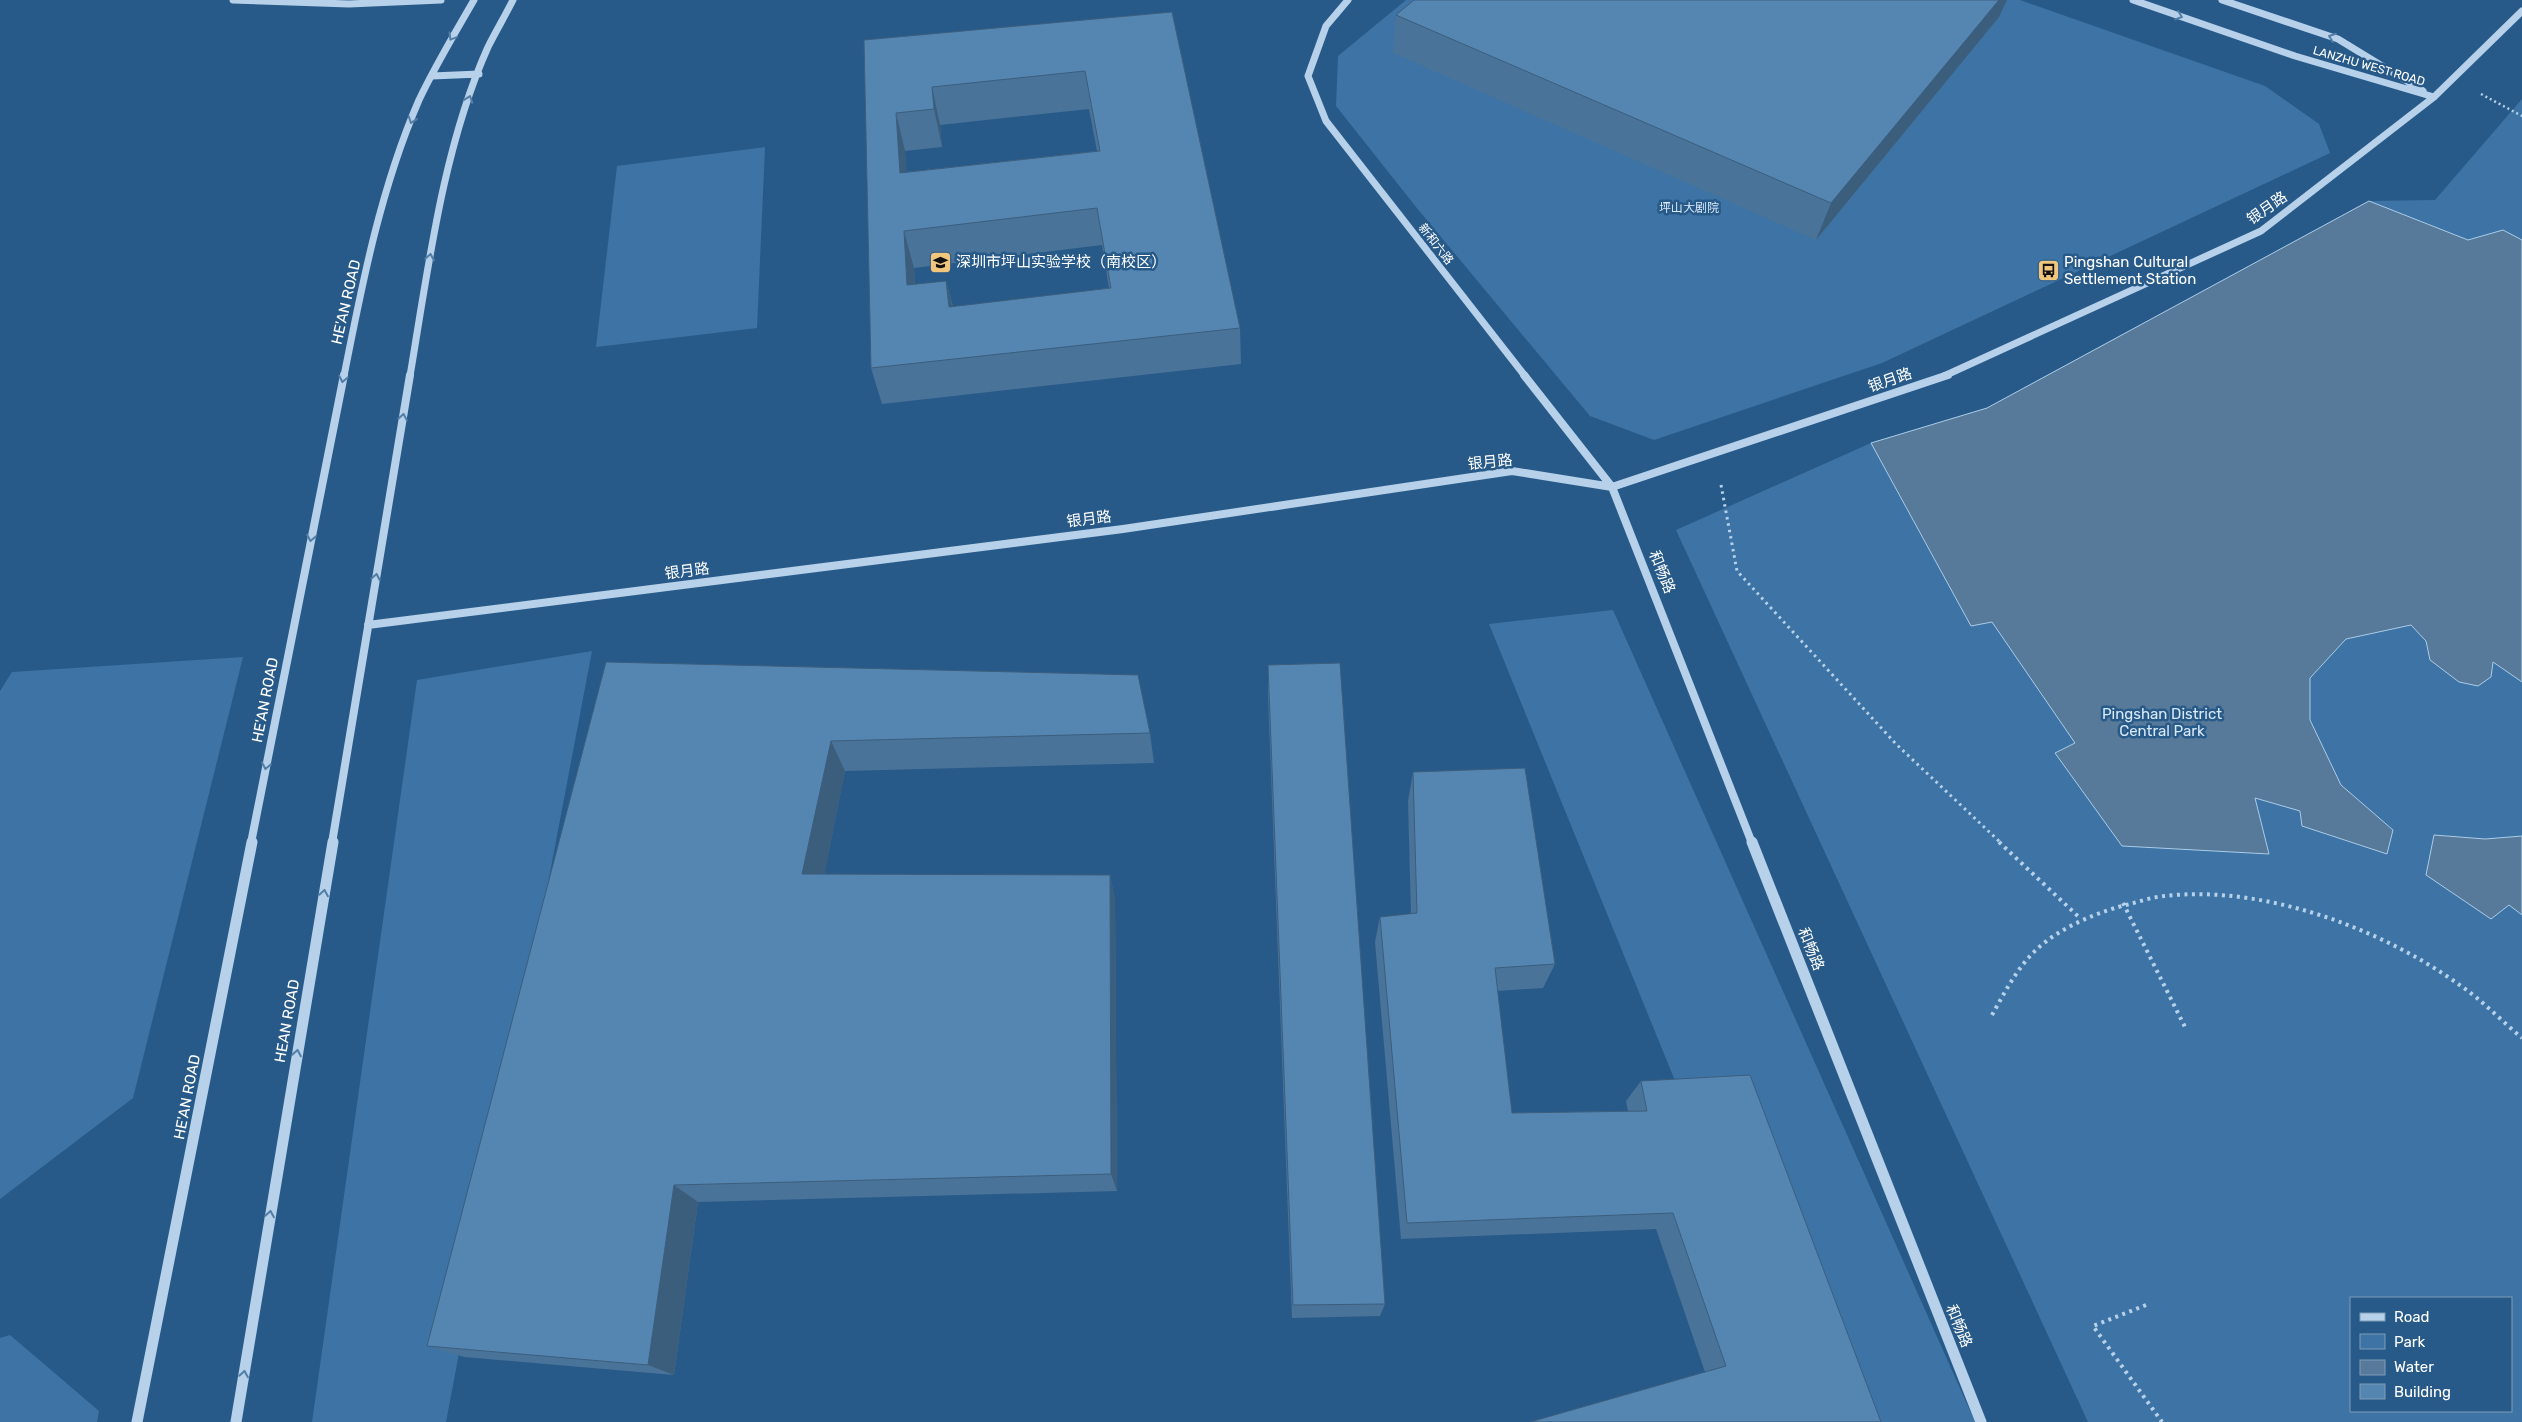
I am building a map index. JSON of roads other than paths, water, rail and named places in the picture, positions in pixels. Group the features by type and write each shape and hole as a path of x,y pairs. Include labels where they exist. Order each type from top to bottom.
{"street":[{"path":"233,0 349,4 441,0"},
{"name":"HE'AN ROAD","path":"137,1422 348,354 379,223 413,115 445,48 474,0"},
{"path":"368,625 437,215 464,114 488,48 513,0"},
{"name":"新和六路","path":"1348,0 1326,26 1308,76 1326,121 1612,487"},
{"name":"LANZHU WEST ROAD","path":"2133,0 2295,56 2434,97"},
{"name":"LANZHU WEST ROAD","path":"2222,0 2338,40 2434,97"},
{"name":"银月路","path":"368,625 1123,529 1512,471 1612,487 1957,372 2261,231 2434,97 2522,11"},
{"path":"432,76 479,74"},
{"name":"和畅路","path":"1612,487 1981,1422"},
{"name":"HEAN ROAD","path":"236,1422 368,625"}],"water":[{"path":"2369,201 2468,240 2503,230 2522,240 2522,682 2493,662 2491,677 2478,686 2459,682 2430,660 2426,641 2411,625 2346,639 2310,678 2310,720 2341,785 2393,830 2387,854 2302,826 2300,811 2255,798 2269,854 2122,846 2055,753 2075,743 1992,622 1971,626 1871,443 1987,408"},
{"path":"2434,835 2485,839 2522,836 2522,915 2509,905 2491,919 2426,875"}],"place":[{"name":"深圳市坪山实验学校（南校区）","path":"940,262"},
{"name":"Pingshan Cultural Settlement Station","path":"2048,271"}],"park label":[{"name":"坪山大剧院","path":"1689,208"},
{"name":"Pingshan District Central Park","path":"2162,722"}]}
